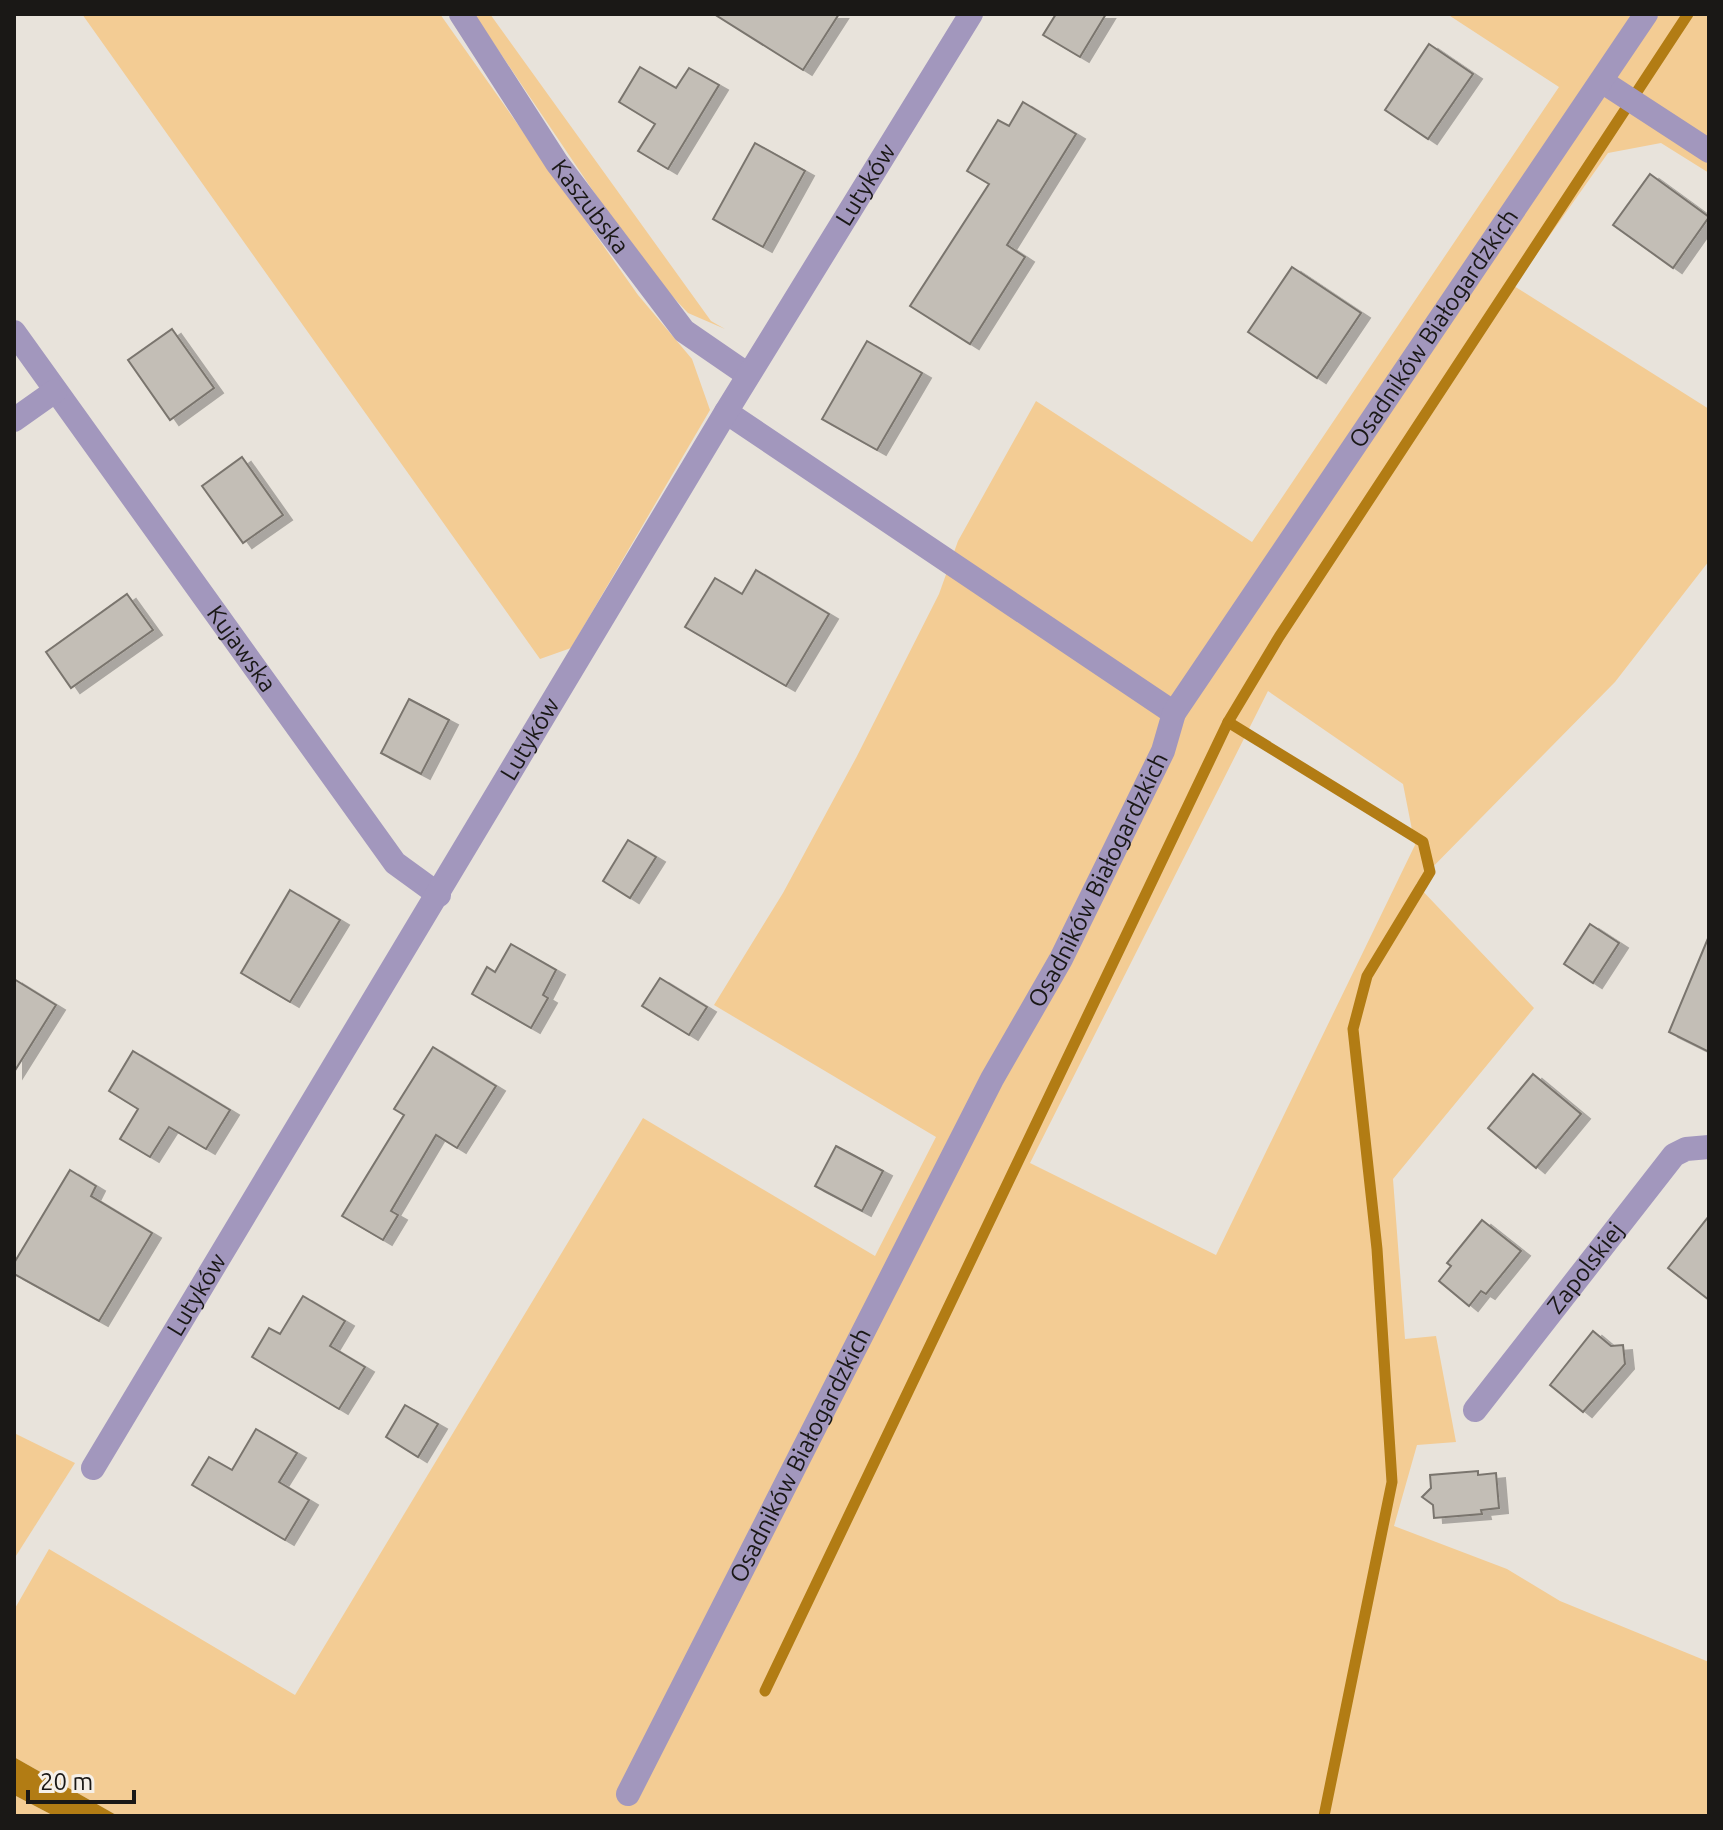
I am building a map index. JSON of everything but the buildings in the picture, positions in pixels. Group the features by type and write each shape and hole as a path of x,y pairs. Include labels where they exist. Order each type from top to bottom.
{"street":[{"name":"Kaszubska","path":"461,14 557,163 684,331 748,375"},
{"name":"Lutyków","path":"93,1468 748,375 971,14"},
{"name":"Osadników Białogardzkich","path":"628,1794 992,1079 1061,959 1163,751 1174,713 1611,88 1646,14"},
{"path":"1611,88 1709,151"},
{"name":"Kujawska","path":"14,332 395,863 439,895"},
{"path":"14,420 55,391"},
{"path":"726,412 1174,713"},
{"name":"Zapolskiej","path":"1475,1410 1674,1155 1686,1149 1709,1147"}],"shaded area":[{"path":"82,14 440,14 638,295 692,359 710,410 571,648 540,659"},
{"path":"474,14 490,14 711,321 725,329 688,313 643,265"},
{"path":"1447,14 1709,14 1709,173 1661,143 1608,153 1514,286 1709,409 1709,561 1615,682 1416,884 1534,1008 1393,1179 1405,1339 1436,1336 1456,1442 1417,1445 1394,1526 1507,1569 1560,1601 1709,1662 1709,1816 118,1816 14,1757 14,1610 49,1549 295,1695 643,1118 875,1256 936,1137 714,1005 783,893 856,758 939,594 958,541 1036,401 1252,542 1559,87","holes":["1268,691 1403,784 1415,845 1216,1255 1030,1163"]},
{"path":"14,1433 75,1463 14,1559"},
{"path":"14,1757 118,1816 54,1816 14,1795"},
{"path":"14,1795 54,1816 14,1816"}],"waterway":[{"path":"765,1691 1228,722 1279,637 1688,14"},
{"path":"1228,722 1423,842 1430,872 1367,976 1353,1029 1377,1249 1392,1482 1324,1816"}]}
